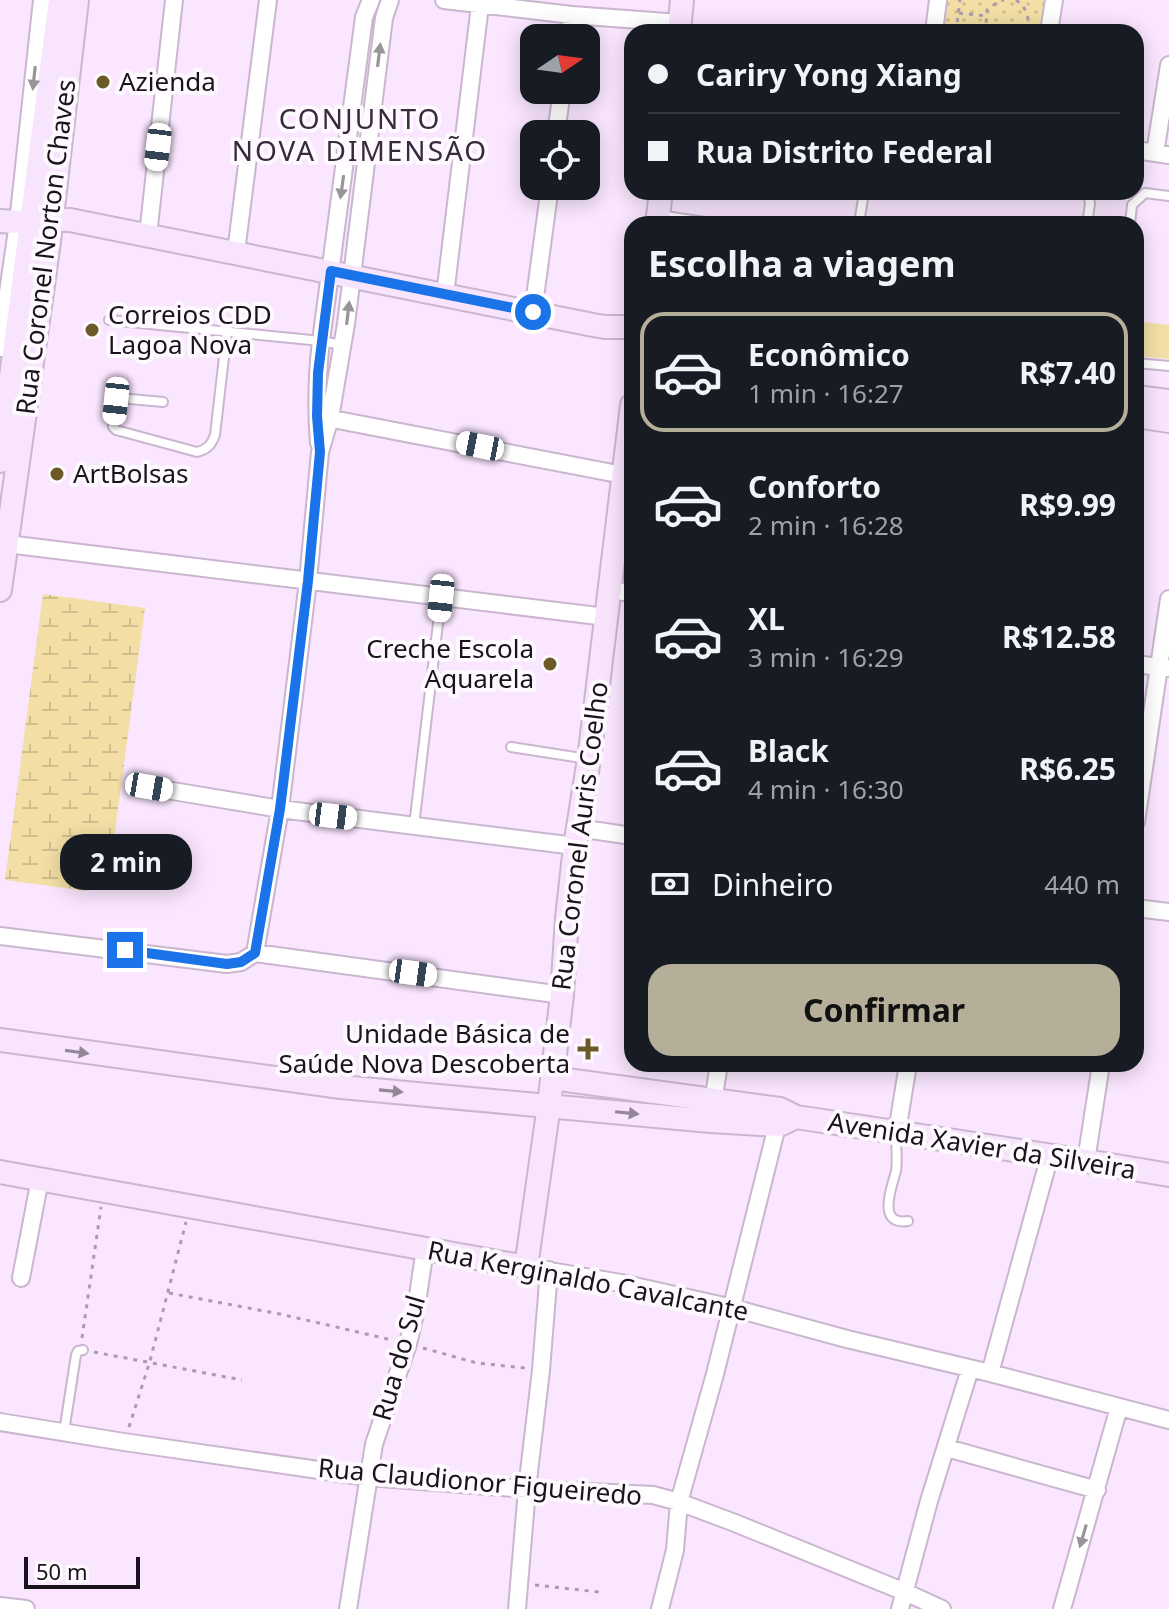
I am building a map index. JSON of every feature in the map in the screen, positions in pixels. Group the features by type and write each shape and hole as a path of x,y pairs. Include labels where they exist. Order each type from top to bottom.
{"street":[{"name":"Rua Coronel Norton Chaves","path":"0,590 7,544 25,221 42,0"},
{"name":"Rua Coronel Norton Chaves","path":"0,461 5,386 25,221 60,0"},
{"name":"Rua Coronel Norton Chaves","path":"0,348 25,221 77,0"},
{"path":"148,235 174,0"},
{"path":"236,252 268,0"},
{"path":"255,953 280,809 324,417 343,345 342,274 364,17 371,0"},
{"path":"324,417 318,373 321,341 342,274 384,18 390,0"},
{"path":"444,0 572,15 680,18"},
{"path":"935,24 938,0"},
{"path":"1050,24 1054,0"},
{"path":"445,295 480,5"},
{"path":"571,24 572,15"},
{"path":"1162,154 1169,65"},
{"path":"533,312 548,200"},
{"path":"25,221 148,235 605,327 624,327"},
{"path":"605,327 624,337"},
{"path":"1144,398 1169,401"},
{"path":"324,417 623,475"},
{"path":"1144,417 1169,421"},
{"name":"Rua Coronel Auris Coelho","path":"526,1267 549,1105 576,837 606,617 621,592 624,467"},
{"path":"7,544 606,617"},
{"path":"1144,776 1163,667 1169,599"},
{"path":"149,787 280,809 414,826 576,837 624,836"},
{"path":"1144,909 1169,912"},
{"path":"0,936 227,964 241,962 255,953 562,995"},
{"name":"Avenida Xavier da Silveira","path":"0,1040 341,1087 549,1105 712,1110 785,1117 1169,1175"},
{"path":"712,1110 718,1072"},
{"path":"897,1135 907,1072"},
{"path":"1086,1161 1100,1072"},
{"name":"Avenida Xavier da Silveira","path":"552,1078 712,1110"},
{"path":"660,1609 675,1550 679,1502 785,1117"},
{"path":"990,1373 1050,1155"},
{"name":"Rua Kerginaldo Cavalcante","path":"0,1172 621,1283 733,1308 1169,1420"},
{"path":"21,1278 40,1179"},
{"name":"Rua do Sul","path":"348,1609 374,1444 408,1344 425,1249"},
{"path":"517,1609 549,1270"},
{"path":"900,1609 970,1369"},
{"path":"1062,1609 1119,1407"},
{"name":"Rua Claudionor Figueiredo","path":"0,1422 367,1477 653,1495 679,1502 942,1609"},
{"path":"947,1448 1097,1490"},
{"path":"0,1606 26,1609"}],"lane":[{"path":"1144,194 1169,196"},
{"path":"659,210 684,216"},
{"path":"109,320 343,345"},
{"path":"163,402 119,398 113,427 197,452 206,450 215,435 227,331"},
{"path":"1144,364 1169,366"},
{"path":"414,826 441,598"},
{"path":"511,747 589,759"},
{"path":"897,1135 896,1171 889,1191 889,1207 895,1219 908,1221"},
{"path":"63,1433 76,1355 81,1350"}],"path":[{"path":"957,24 960,0"},
{"path":"986,24 987,10 1004,0"},
{"path":"1016,0 1029,16 1028,24"},
{"path":"958,13 987,16"},
{"path":"103,1191 81,1350 242,1380"},
{"path":"124,1442 150,1361 190,1207"},
{"path":"169,1293 280,1314 477,1363 541,1370"},
{"path":"519,1583 599,1592"}],"green space":[{"path":"948,0 1048,0 1044,24 944,24"},
{"path":"1144,322 1169,325 1169,359 1144,356"},
{"path":"43,594 145,608 110,868 91,865 87,891 5,880"}],"place":[{"name":"Azienda","path":"103,82"},
{"name":"Correios CDD Lagoa Nova","path":"92,330"},
{"name":"ArtBolsas","path":"57,474"},
{"name":"Creche Escola Aquarela","path":"550,664"},
{"name":"Unidade Básica de Saúde Nova Descoberta","path":"588,1049"}],"district":[{"name":"CONJUNTO NOVA DIMENSÃO","path":"360,135"}],"route":[{"path":"125,950 227,964 241,962 255,953 280,809 308,581 320,452 318,373 331,271 533,312"}]}
